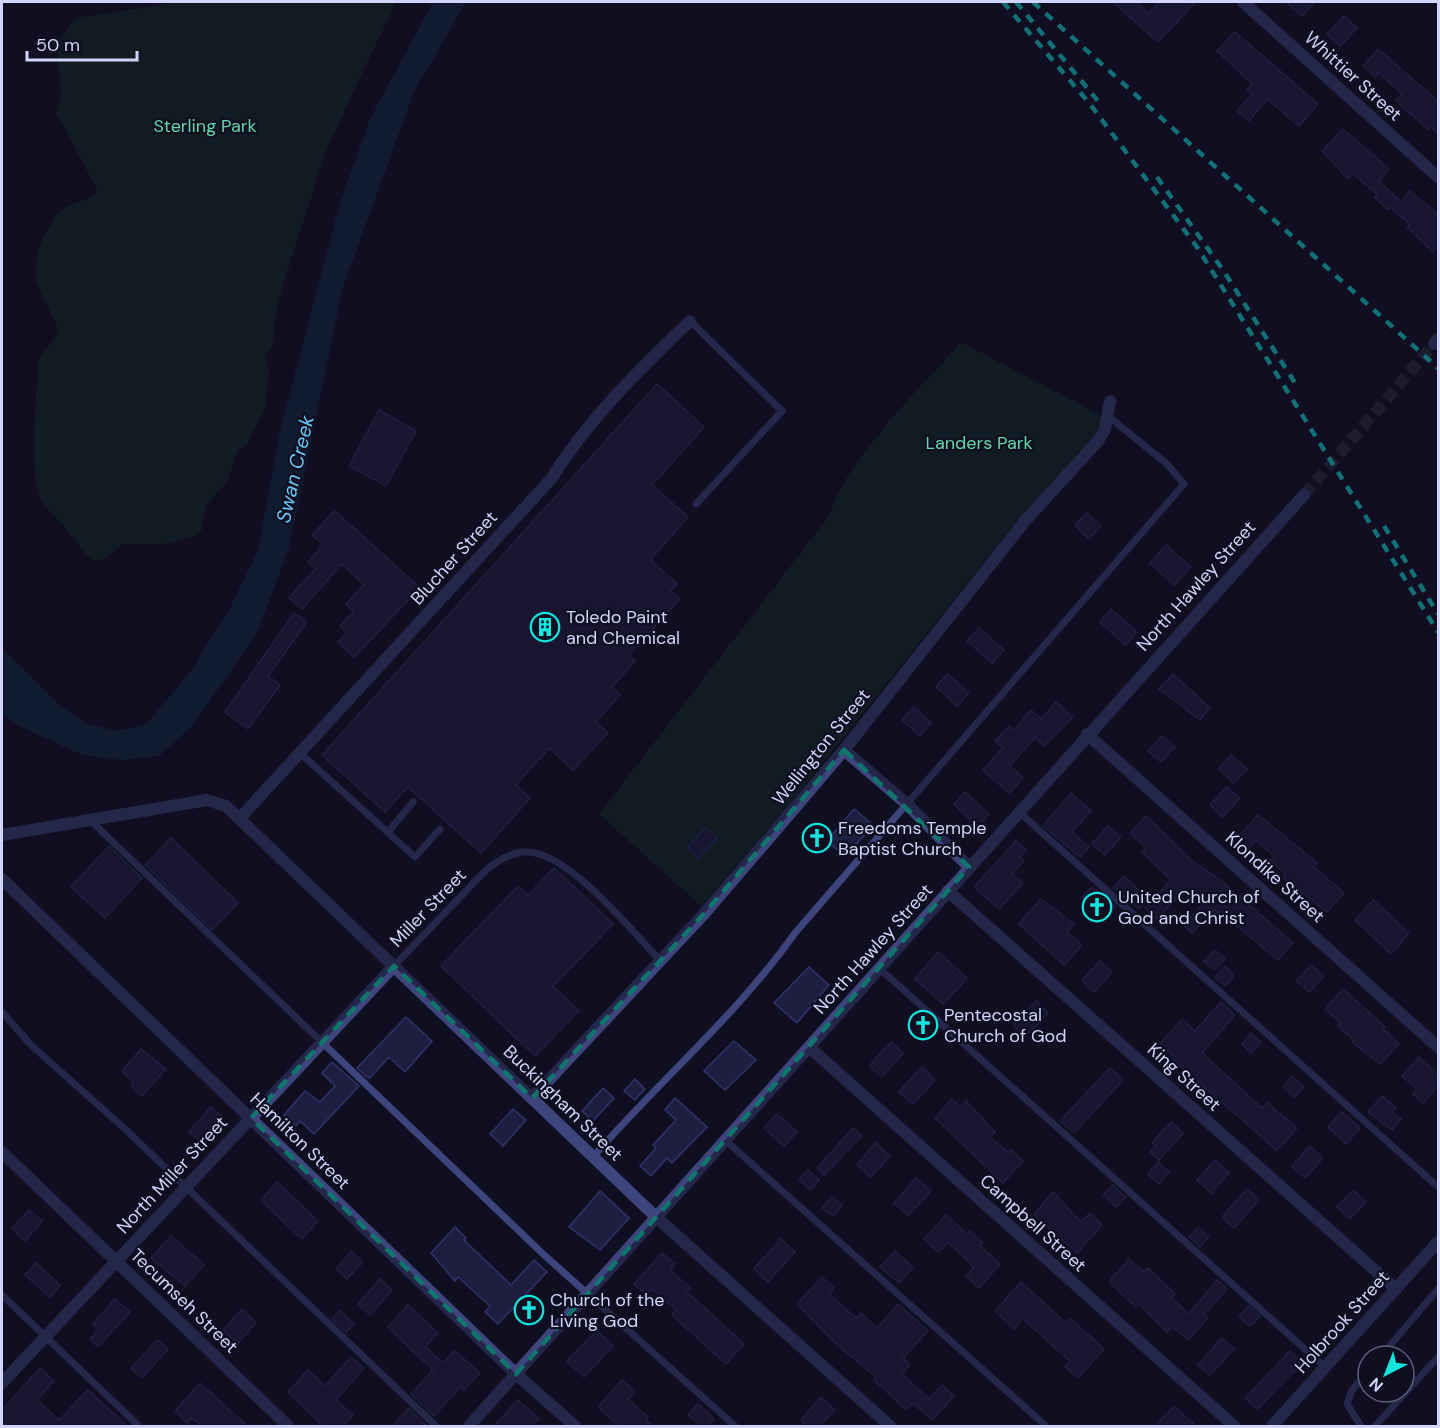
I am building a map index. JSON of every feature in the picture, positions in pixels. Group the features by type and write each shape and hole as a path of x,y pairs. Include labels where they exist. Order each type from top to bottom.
{"street":[{"name":"Whittier Street","path":"1243,2 1438,177"},
{"name":"Blucher Street","path":"240,818 551,479 570,448 617,391 690,321"},
{"name":"Wellington Street","path":"532,1098 660,960 844,750 1011,539 1098,441 1108,416 1110,401"},
{"name":"North Hawley Street","path":"469,1426 1087,734 1304,495"},
{"name":"Klondike Street","path":"1087,734 1438,1047"},
{"path":"844,750 908,805 969,867"},
{"name":"Buckingham Street","path":"91,821 207,800 218,801 240,818 656,1217 890,1426"},
{"path":"2,835 91,821"},
{"name":"Hamilton Street","path":"2,879 516,1374 574,1426"},
{"name":"King Street","path":"948,891 1396,1289"},
{"name":"North Miller Street","path":"2,1383 394,966"},
{"name":"Campbell Street","path":"809,1047 1234,1426"},
{"name":"Tecumseh Street","path":"2,1152 288,1426"},
{"name":"Holbrook Street","path":"1272,1426 1438,1242"}],"lane":[{"path":"690,321 782,411 696,504"},
{"path":"593,1157 630,1114 734,1008 795,933 1184,484 1167,464 1108,416"},
{"path":"300,753 415,856 440,829"},
{"path":"388,832 413,802"},
{"path":"1018,811 1438,1186"},
{"path":"91,821 587,1294 735,1426"},
{"name":"Miller Street","path":"394,966 495,862 521,852 533,853 556,861 600,899 660,960"},
{"path":"879,968 1325,1367"},
{"path":"2,1012 31,1045 125,1129 436,1426"},
{"path":"725,1140 1046,1426"},
{"path":"1392,1344 1438,1289"},
{"path":"2,1295 139,1426"},
{"path":"1375,1426 1438,1356"},
{"path":"1356,1386 1347,1404 1361,1426"}],"highlighted area":[{"path":"844,750 969,867 516,1374 251,1118 394,966 532,1098 703,915"}],"green space":[{"name":"Sterling Park","path":"179,2 396,2 327,148 279,298 272,346 265,356 269,369 266,407 246,445 239,449 227,482 206,506 202,530 197,535 164,544 122,544 105,559 94,561 45,504 39,494 34,466 38,361 58,329 36,281 37,250 56,215 67,206 94,196 97,190 56,112 61,87 57,55 59,44 75,18"},
{"name":"Landers Park","path":"961,342 1104,417 1077,460 1017,521 790,804 701,906 599,814 829,516 837,495 850,472 867,449"}],"water":[{"name":"Swan Creek","path":"433,2 466,2 414,92 343,287 289,548 257,633 192,726 159,756 122,760 83,755 19,726 2,714 2,649 58,704 88,724 117,731 147,724 192,669 229,610 258,550 279,435 340,202 370,119"}],"building":[{"path":"1113,2 1136,2 1149,13 1159,2 1196,2 1158,42"},
{"path":"1286,2 1315,2 1302,16"},
{"path":"1344,16 1357,28 1340,46 1327,34"},
{"path":"1235,32 1318,104 1299,126 1267,99 1249,121 1237,111 1252,94 1247,90 1252,84 1217,51"},
{"path":"1378,49 1438,101 1438,133 1430,126 1428,129 1396,101 1402,94 1379,73 1375,77 1363,66"},
{"path":"1343,129 1389,169 1379,181 1401,202 1410,191 1438,214 1438,246 1433,252 1407,227 1410,224 1390,207 1388,210 1374,197 1377,194 1353,174 1348,179 1322,151"},
{"name":"Toledo Paint and Chemical","path":"657,384 704,427 652,485 688,517 650,560 677,584 670,591 680,599 629,655 635,661 612,687 620,695 596,722 608,733 573,770 549,748 516,785 530,798 481,853 408,787 385,812 322,755"},
{"path":"379,410 416,431 386,486 349,466"},
{"path":"335,511 420,588 354,657 338,642 347,633 340,626 354,612 346,604 364,585 342,564 302,609 289,598 316,568 308,562 323,545 312,535"},
{"path":"1087,513 1101,526 1089,539 1075,525"},
{"path":"1166,545 1191,567 1174,585 1150,563"},
{"path":"1111,609 1137,632 1125,645 1100,622"},
{"path":"294,613 307,622 268,676 280,685 248,729 225,712"},
{"path":"979,628 1004,650 992,663 967,641"},
{"path":"947,674 969,693 957,706 936,687"},
{"path":"1173,674 1210,708 1200,720 1159,689"},
{"path":"1056,702 1073,717 1044,746 1035,737 1010,766 1023,778 1009,793 983,770 1003,748 995,741 1009,726 1014,730 1031,710 1041,719"},
{"path":"914,707 931,723 920,736 902,720"},
{"path":"1162,736 1175,747 1161,762 1148,751"},
{"path":"1231,755 1247,769 1234,783 1218,769"},
{"path":"1227,787 1240,798 1223,817 1210,805"},
{"path":"965,792 989,814 978,827 954,804"},
{"path":"1071,793 1091,811 1072,832 1089,847 1080,857 1043,826"},
{"path":"854,809 873,825 845,857 827,841"},
{"path":"1258,815 1317,863 1314,867 1344,893 1327,912 1283,878 1286,875 1270,860 1274,856 1256,840 1249,848 1237,838"},
{"path":"1146,816 1190,859 1223,882 1293,943 1278,960 1219,911 1218,913 1214,910 1192,933 1183,925 1206,901 1189,885 1157,919 1145,908 1171,880 1142,852 1146,848 1130,833"},
{"path":"1108,826 1121,837 1105,855 1092,844"},
{"path":"705,828 717,838 698,859 687,848"},
{"path":"171,838 238,903 212,930 145,865"},
{"path":"1016,841 1026,850 1020,857 1024,861 1012,874 1023,883 999,909 974,887"},
{"path":"109,846 142,878 105,918 71,887"},
{"path":"554,868 613,924 553,986 579,1011 535,1056 441,966 518,886 528,895"},
{"path":"1124,876 1148,899 1139,909 1113,888"},
{"path":"1092,887 1116,906 1105,918 1082,898"},
{"path":"1041,899 1074,924 1067,932 1082,945 1064,965 1019,924"},
{"path":"1373,900 1409,933 1391,954 1355,920"},
{"path":"1215,950 1225,959 1214,970 1204,961"},
{"path":"938,952 967,978 943,1004 915,979"},
{"path":"1100,961 1112,972 1094,992 1082,981"},
{"path":"1311,965 1324,976 1309,992 1296,981"},
{"path":"809,967 829,985 797,1023 774,1003"},
{"path":"1225,967 1234,975 1225,986 1215,977"},
{"path":"1343,989 1385,1027 1383,1029 1399,1044 1380,1064 1352,1042 1354,1040 1338,1026 1341,1023 1325,1009"},
{"path":"1036,1001 1048,1013 1025,1037 1013,1026"},
{"path":"1221,1002 1235,1015 1202,1053 1262,1108 1267,1103 1297,1128 1277,1150 1173,1060 1175,1057 1160,1044 1182,1019 1195,1031"},
{"path":"406,1017 432,1041 405,1072 389,1057 370,1078 367,1077 357,1068"},
{"path":"1251,1033 1261,1042 1251,1053 1242,1044"},
{"path":"734,1041 756,1060 725,1090 704,1071"},
{"path":"891,1042 903,1053 882,1077 869,1066"},
{"path":"141,1049 166,1069 142,1096 131,1086 134,1082 122,1071"},
{"path":"1419,1057 1438,1074 1438,1086 1423,1103 1413,1094 1417,1089 1402,1076"},
{"path":"332,1062 359,1086 314,1134 300,1121 296,1126 284,1115 305,1091 320,1102 335,1086 322,1073"},
{"path":"922,1067 935,1080 913,1104 899,1092"},
{"path":"1110,1068 1123,1080 1074,1133 1060,1121"},
{"path":"1292,1076 1304,1087 1294,1097 1283,1087"},
{"path":"635,1079 645,1089 635,1100 624,1091"},
{"path":"603,1088 614,1098 593,1121 582,1111"},
{"path":"1382,1096 1396,1108 1392,1112 1401,1119 1392,1130 1368,1112"},
{"path":"675,1098 707,1127 672,1163 667,1158 651,1176 640,1166 656,1148 653,1145 676,1120 665,1110"},
{"path":"951,1099 961,1107 966,1101 995,1132 990,1137 1009,1153 1011,1150 1023,1161 1003,1183 935,1118"},
{"path":"211,1107 223,1118 201,1142 189,1132"},
{"path":"513,1109 526,1120 503,1146 490,1134"},
{"path":"1342,1112 1360,1128 1346,1144 1328,1127"},
{"path":"777,1114 797,1132 784,1146 764,1128"},
{"path":"1171,1122 1183,1133 1159,1160 1150,1152 1156,1146 1152,1143"},
{"path":"853,1128 862,1136 824,1175 817,1168"},
{"path":"875,1143 890,1156 871,1177 857,1165"},
{"path":"1310,1146 1323,1158 1305,1178 1292,1166"},
{"path":"1215,1160 1229,1173 1211,1193 1197,1180"},
{"path":"1158,1162 1169,1172 1159,1184 1148,1174"},
{"path":"808,1170 819,1180 810,1190 799,1179"},
{"path":"916,1178 931,1191 908,1216 894,1203"},
{"path":"277,1182 318,1221 302,1239 261,1200"},
{"path":"1113,1185 1126,1197 1116,1207 1103,1195"},
{"path":"1247,1189 1259,1200 1234,1228 1222,1217"},
{"path":"1353,1190 1366,1202 1350,1219 1337,1207"},
{"path":"600,1191 629,1218 600,1250 569,1227"},
{"path":"1053,1192 1081,1222 1090,1213 1102,1225 1077,1253 1034,1214"},
{"path":"832,1197 842,1205 833,1216 822,1208"},
{"path":"29,1210 42,1221 25,1241 12,1229"},
{"path":"946,1215 967,1234 970,1231 983,1243 980,1246 1000,1264 979,1288 966,1276 974,1267 948,1242 939,1252 924,1239"},
{"path":"455,1227 466,1238 464,1240 511,1285 534,1260 547,1272 498,1324 485,1312 490,1306 458,1277 455,1281 431,1253"},
{"path":"1198,1227 1209,1237 1200,1247 1189,1237"},
{"path":"171,1236 204,1265 185,1286 151,1258"},
{"path":"781,1239 795,1252 768,1282 754,1269"},
{"path":"351,1251 363,1262 347,1279 336,1269"},
{"path":"895,1251 913,1267 899,1283 880,1267"},
{"path":"662,1253 675,1264 670,1270 690,1288 687,1292 744,1344 726,1364 672,1315 676,1310 652,1289 647,1295 634,1284"},
{"path":"1129,1259 1144,1272 1148,1268 1175,1294 1171,1298 1189,1314 1217,1280 1227,1289 1204,1315 1208,1318 1188,1340 1173,1327 1167,1332 1139,1304 1136,1307 1109,1282"},
{"path":"36,1263 60,1285 50,1297 25,1275"},
{"path":"822,1277 834,1288 829,1294 856,1318 861,1313 877,1328 898,1304 928,1331 903,1358 910,1365 902,1374 929,1399 942,1385 954,1396 932,1420 913,1403 906,1410 874,1380 876,1377 834,1342 797,1304"},
{"path":"380,1279 392,1290 370,1315 358,1304"},
{"path":"1021,1282 1066,1323 1070,1318 1104,1349 1078,1378 1065,1367 1070,1361 1023,1319 1014,1329 995,1311"},
{"path":"115,1299 130,1312 98,1347 90,1339 99,1329 93,1324"},
{"path":"408,1305 438,1333 425,1347 443,1363 455,1351 480,1373 464,1390 460,1387 434,1416 411,1394 433,1370 388,1327"},
{"path":"1249,1306 1260,1316 1250,1326 1239,1317"},
{"path":"242,1309 256,1323 238,1343 223,1330"},
{"path":"340,1311 354,1324 346,1332 332,1319"},
{"path":"597,1331 613,1346 584,1377 567,1361"},
{"path":"1222,1338 1234,1349 1210,1375 1198,1365"},
{"path":"157,1340 168,1349 142,1378 131,1368"},
{"path":"1290,1351 1303,1362 1257,1409 1245,1398"},
{"path":"351,1357 364,1368 336,1400 353,1415 342,1426 323,1426 288,1392 308,1370 325,1386"},
{"path":"40,1368 54,1381 37,1400 59,1420 88,1390 127,1426 6,1426 2,1422 2,1410"},
{"path":"622,1380 635,1392 628,1399 648,1417 646,1420 653,1426 619,1426 598,1407"},
{"path":"200,1383 248,1426 202,1426 192,1418 187,1423 175,1411"},
{"path":"821,1397 835,1410 819,1426 807,1426 801,1420"},
{"path":"518,1400 539,1419 532,1426 494,1426"},
{"path":"698,1404 714,1419 708,1426 702,1426 688,1415"},
{"path":"1174,1406 1186,1417 1196,1426 1155,1426"},
{"path":"409,1408 426,1425 392,1426"}],"tunnel":[{"path":"1304,495 1434,344"}],"railway":[{"path":"1003,2 1090,104 1197,247 1438,632"},
{"path":"1016,2 1098,101"},
{"path":"1033,2 1438,368"},
{"path":"1157,177 1223,270 1297,386"},
{"path":"1384,526 1438,614"}],"place":[{"name":"Toledo Paint and Chemical","path":"545,627"},
{"name":"Freedoms Temple Baptist Church","path":"817,838"},
{"name":"United Church of God and Christ","path":"1097,907"},
{"name":"Pentecostal Church of God","path":"923,1025"},
{"name":"Church of the Living God","path":"529,1310"}]}
